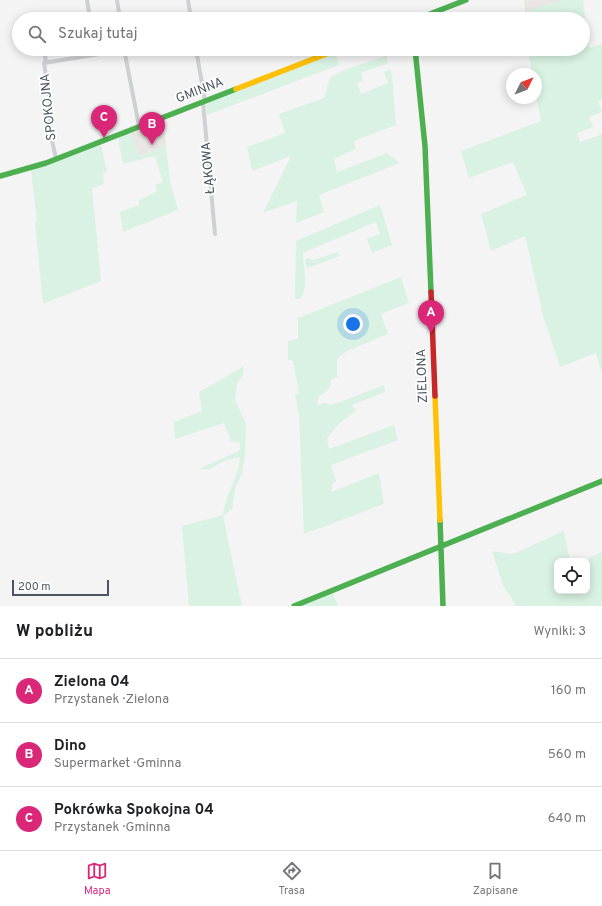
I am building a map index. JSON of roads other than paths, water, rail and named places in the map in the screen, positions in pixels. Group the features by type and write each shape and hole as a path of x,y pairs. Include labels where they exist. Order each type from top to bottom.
{"street":[{"path":"87,0 89,12"},
{"path":"117,0 119,12"},
{"path":"188,0 190,12"},
{"path":"435,12 466,0"},
{"path":"45,56 46,63"},
{"name":"SPOKOJNA","path":"56,159 50,131 51,110 44,63 88,56"},
{"name":"SPOKOJNA","path":"125,56 139,126"},
{"name":"ŁĄKOWA","path":"197,56 204,102 215,234"},
{"name":"GMINNA","path":"0,176 56,159 321,56"},
{"name":"ZIELONA","path":"416,56 425,146 443,606"},
{"path":"294,606 602,481"}],"place":[{"name":"Pokrówka Spokojna 04","path":"104,138"},
{"name":"Dino","path":"152,145"},
{"name":"Zielona 04","path":"431,333"}]}
